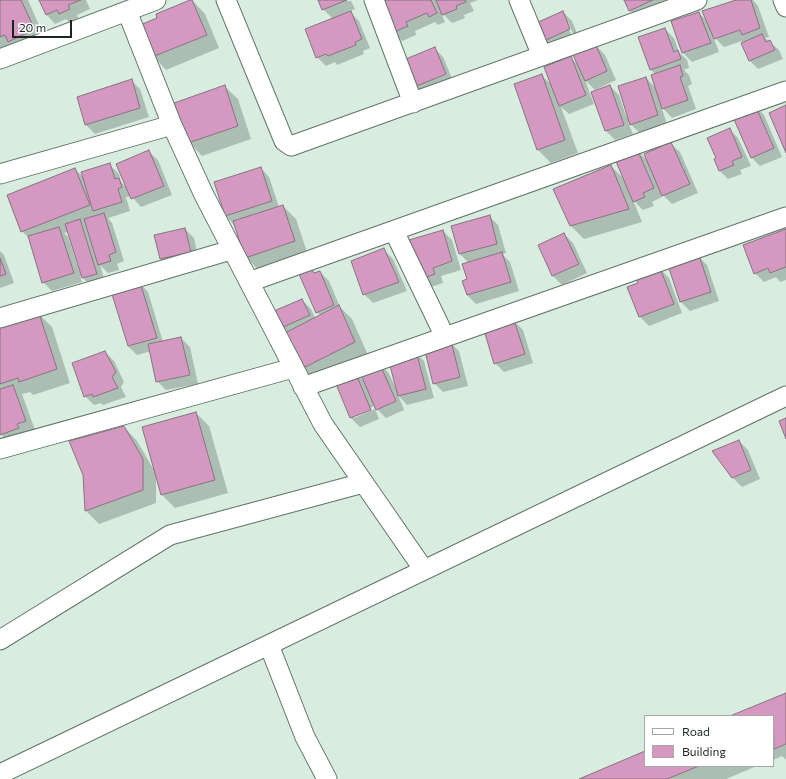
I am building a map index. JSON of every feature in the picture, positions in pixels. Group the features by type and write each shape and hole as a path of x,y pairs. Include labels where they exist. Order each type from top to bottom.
{"street":[{"path":"0,59 156,0"},
{"path":"226,0 286,144 294,146 697,0"},
{"path":"374,0 413,103"},
{"path":"519,0 542,56"},
{"path":"783,0 786,7"},
{"path":"128,11 172,125 204,196 324,427 424,570"},
{"path":"249,282 786,91"},
{"path":"0,174 172,125"},
{"path":"303,387 786,217"},
{"path":"394,231 445,337"},
{"path":"0,318 232,250"},
{"path":"0,450 293,368"},
{"path":"0,774 786,396"},
{"path":"0,640 170,535 363,483"},
{"path":"269,645 305,737 327,779"}],"building":[{"path":"0,0 21,0 33,26 25,29 27,33 8,42 5,35 0,37"},
{"path":"39,0 81,0 68,5 70,9 59,14 57,10 46,15"},
{"path":"192,0 207,35 152,57 140,25 157,18 156,14"},
{"path":"318,0 347,0 322,10"},
{"path":"378,0 431,0 437,13 429,17 427,13 406,22 408,26 392,33"},
{"path":"436,0 465,0 466,2 456,6 457,9 442,15"},
{"path":"624,0 653,0 629,11"},
{"path":"736,0 751,0 760,28 742,35 740,30 714,39 702,11"},
{"path":"351,11 362,39 355,42 356,45 328,56 326,54 316,58 305,29"},
{"path":"563,11 570,29 544,41 536,23"},
{"path":"699,12 711,43 682,53 671,21"},
{"path":"665,28 674,52 678,50 681,59 650,70 638,37"},
{"path":"762,34 766,42 770,40 775,50 749,61 741,43"},
{"path":"596,45 607,71 585,81 573,55"},
{"path":"435,47 446,74 412,88 401,61"},
{"path":"571,56 586,95 559,106 544,67"},
{"path":"680,65 683,76 680,77 688,100 662,109 651,75"},
{"path":"542,74 565,140 537,150 514,84"},
{"path":"646,77 658,115 630,125 618,86"},
{"path":"132,79 140,108 85,125 77,97"},
{"path":"225,85 238,126 188,143 174,103"},
{"path":"610,85 624,125 605,131 591,92"},
{"path":"755,105 774,148 751,158 732,115"},
{"path":"786,105 786,153 769,113"},
{"path":"730,128 742,157 732,161 734,165 719,171 714,159 716,158 707,138"},
{"path":"671,142 690,184 662,196 644,154"},
{"path":"637,149 654,188 643,193 645,197 633,202 615,159"},
{"path":"149,150 164,186 131,199 116,164"},
{"path":"110,163 115,179 119,178 122,187 118,189 122,202 93,211 81,172"},
{"path":"611,165 629,209 570,226 553,189"},
{"path":"261,167 272,201 225,216 214,182"},
{"path":"75,168 90,205 21,232 7,195"},
{"path":"283,205 295,241 245,258 233,221"},
{"path":"104,213 116,252 109,255 111,261 98,265 84,219"},
{"path":"490,215 497,244 459,254 451,226"},
{"path":"80,219 97,274 82,278 65,224"},
{"path":"59,227 74,273 42,283 28,236"},
{"path":"185,228 191,252 160,259 154,235"},
{"path":"786,229 786,267 770,273 768,268 754,274 743,245"},
{"path":"443,230 452,261 433,268 435,274 421,279 409,240"},
{"path":"564,233 579,264 552,276 538,245"},
{"path":"384,248 399,282 363,295 351,261"},
{"path":"502,252 511,282 467,295 462,281 467,279 462,264"},
{"path":"699,255 711,292 680,302 668,265"},
{"path":"0,258 6,274 0,276"},
{"path":"660,268 674,304 639,317 627,287 638,283 636,278"},
{"path":"312,269 314,273 320,271 334,305 316,313 299,274"},
{"path":"140,282 157,338 128,346 111,291"},
{"path":"302,299 310,315 281,328 274,311"},
{"path":"339,305 355,342 299,370 283,334"},
{"path":"39,313 57,369 19,382 18,378 0,384 0,325"},
{"path":"514,320 525,354 494,364 484,330"},
{"path":"181,337 190,375 156,382 148,344"},
{"path":"451,341 460,377 433,384 424,347"},
{"path":"105,351 116,372 112,377 118,388 93,397 92,394 84,397 72,363"},
{"path":"416,351 426,389 398,396 388,358"},
{"path":"379,362 396,401 376,410 359,370"},
{"path":"354,369 371,410 350,418 336,384"},
{"path":"13,385 26,421 17,424 19,428 0,435 0,389"},
{"path":"196,412 215,480 161,495 142,427"},
{"path":"786,418 786,439 779,421"},
{"path":"124,426 143,459 143,490 85,511 83,475 69,441"},
{"path":"739,440 751,470 732,478 712,451"},
{"path":"786,693 786,744 774,749 774,715 732,715"},
{"path":"644,751 644,767 697,767 667,779 579,779"}]}
